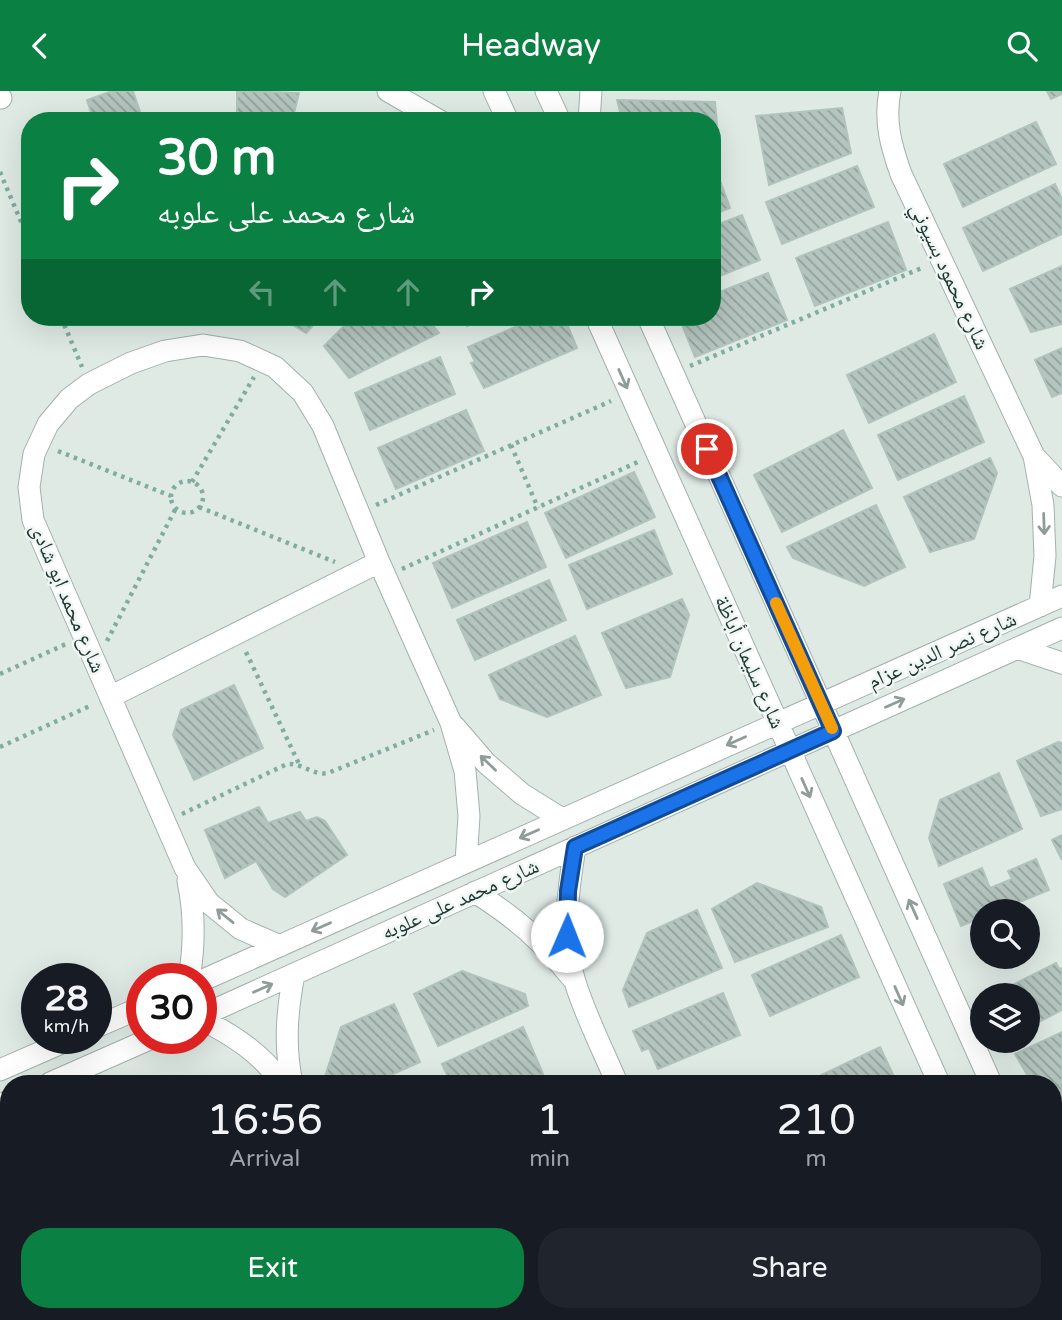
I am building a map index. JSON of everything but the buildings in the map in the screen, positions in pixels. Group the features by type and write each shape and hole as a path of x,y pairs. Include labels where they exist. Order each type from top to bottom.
{"street":[{"path":"0,97 16,91"},
{"path":"388,91 424,112"},
{"path":"494,91 504,112"},
{"path":"546,91 556,112"},
{"path":"590,112 591,91"},
{"name":"شارع محمود بسيوني","path":"890,91 887,107 890,142 901,174 1034,456 1043,506 1045,556 1040,605"},
{"name":"شارع سليمان أباظة","path":"600,326 935,1075"},
{"path":"652,326 987,1075"},
{"name":"شارع محمد ابو شادى","path":"191,963 194,948 194,907 185,868 33,520 29,487 34,454 48,424 89,384 131,363 165,351 203,345 240,351 275,367 303,393 323,426 382,570 451,723 465,771 469,816 466,862"},
{"name":"شارع محمود بسيوني","path":"1034,456 1062,486"},
{"path":"110,697 359,572 382,570"},
{"name":"شارع نصر الدين عزام","path":"821,703 1062,596"},
{"name":"شارع نصر الدين عزام","path":"833,731 1062,628"},
{"path":"1017,648 1062,663"},
{"name":"شارع محمد على علوبه","path":"217,974 821,703"},
{"name":"شارع محمد ابو شادى","path":"451,723 486,763 513,786 562,819"},
{"name":"شارع محمد على علوبه","path":"217,1010 833,731"},
{"path":"575,847 568,891 567,936 574,981 614,1075"},
{"name":"شارع محمد ابو شادى","path":"185,868 209,903 241,929 280,946"},
{"path":"475,892 513,916 546,946 574,981"},
{"path":"290,1075 287,1060 286,1016 294,974"},
{"path":"217,1026 254,1052 275,1075"},
{"path":"70,1075 126,1050"},
{"path":"0,1070 36,1054"}],"path":[{"path":"0,172 21,222"},
{"path":"673,373 942,260"},
{"path":"65,326 89,384"},
{"path":"192,482 263,362"},
{"path":"359,512 629,392"},
{"path":"39,443 171,496 176,508 185,513 199,507 203,495 201,489 192,482 181,482 176,485 171,496"},
{"path":"511,445 538,508"},
{"path":"382,570 538,508 657,454"},
{"path":"199,507 359,572"},
{"path":"96,664 176,508"},
{"path":"236,632 299,765"},
{"path":"0,674 83,636"},
{"path":"0,747 110,697"},
{"path":"165,822 288,764 299,765 314,773 328,773 451,723"}],"slow traffic":[{"path":"776,603 832,728"}],"route":[{"path":"567,936 568,891 575,847 833,731 707,449"}]}
